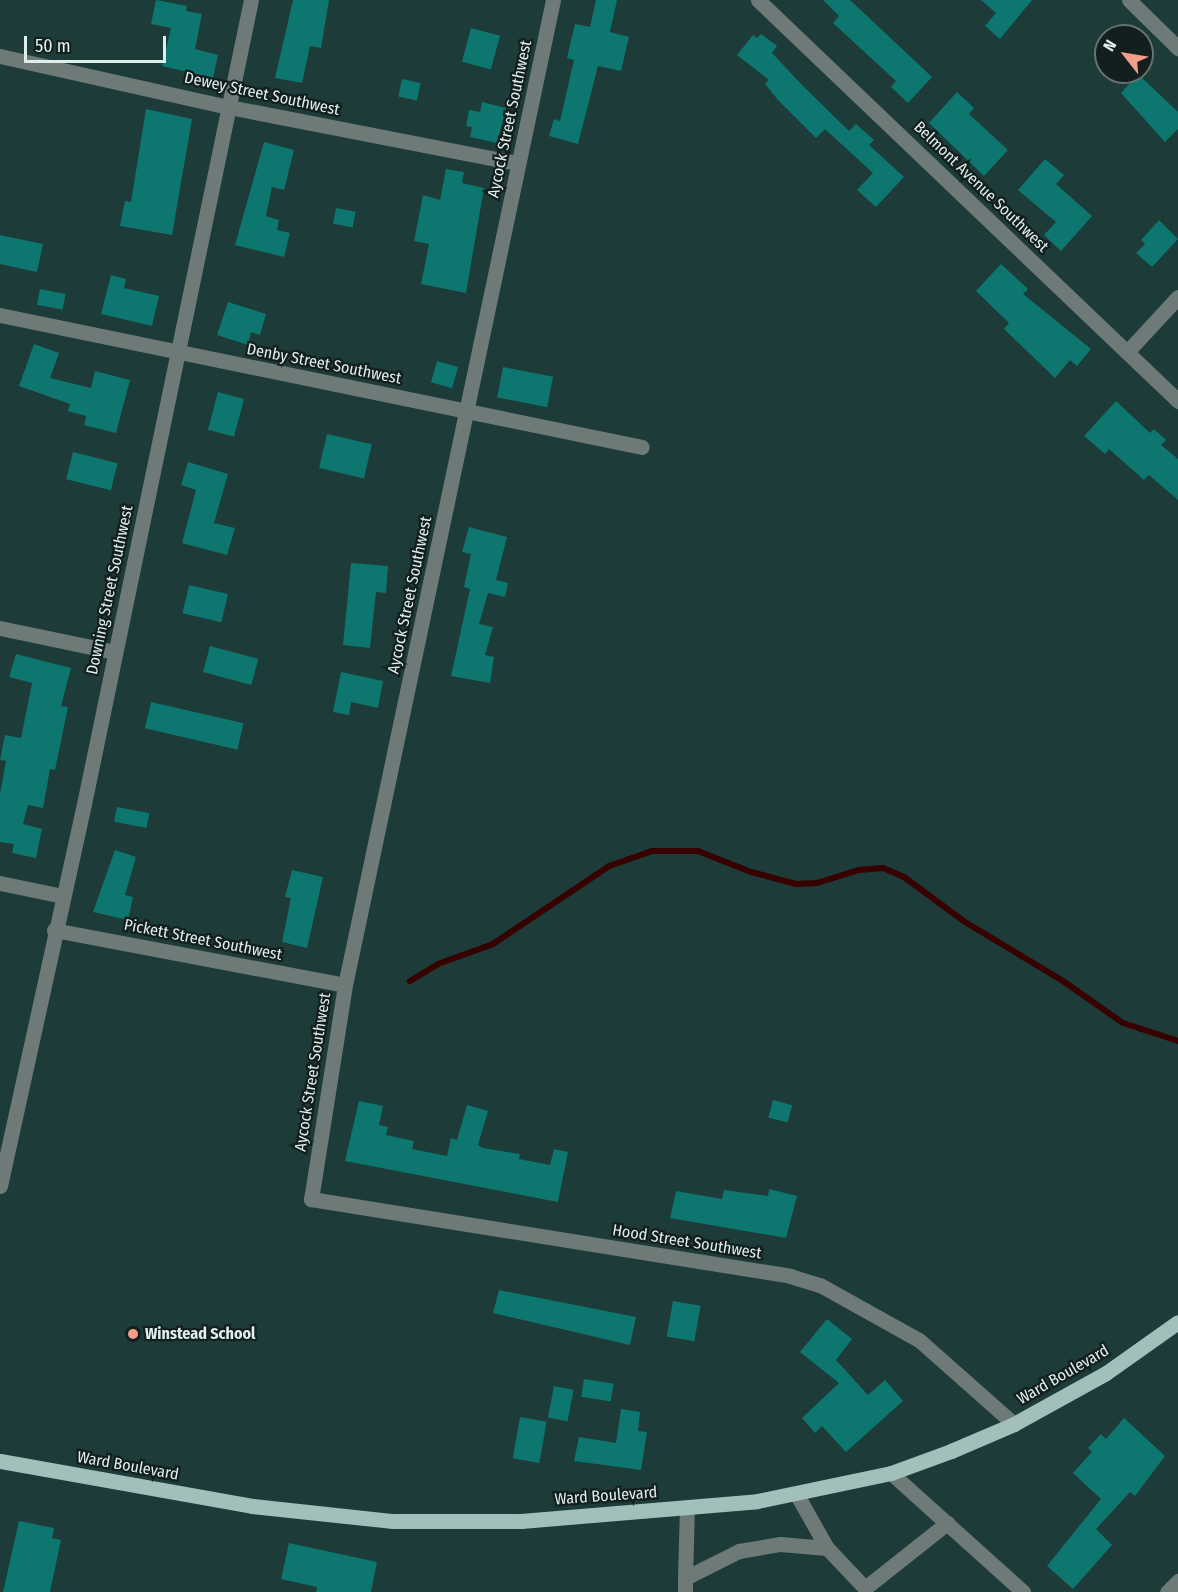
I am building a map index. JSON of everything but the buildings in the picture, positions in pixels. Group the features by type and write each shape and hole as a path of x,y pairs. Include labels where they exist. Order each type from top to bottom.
{"main road":[{"name":"Ward Boulevard","path":"0,1461 252,1506 382,1520 521,1521 687,1508 797,1495 891,1473 1014,1424 1106,1373 1178,1322"}],"street":[{"name":"Downing Street Southwest","path":"0,1185 115,652 251,0"},
{"name":"Aycock Street Southwest","path":"311,1199 345,986 553,0"},
{"name":"Belmont Avenue Southwest","path":"758,0 1178,401"},
{"path":"1129,0 1178,48"},
{"name":"Dewey Street Southwest","path":"0,56 229,106 519,164"},
{"path":"1127,352 1178,297"},
{"name":"Denby Street Southwest","path":"0,315 642,447"},
{"path":"0,628 115,652"},
{"path":"0,883 63,896"},
{"name":"Pickett Street Southwest","path":"54,930 345,986"},
{"name":"Hood Street Southwest","path":"311,1199 789,1276 820,1285 919,1340 1014,1424"},
{"path":"891,1473 1023,1592"},
{"path":"797,1495 827,1548 862,1590 947,1523"},
{"path":"685,1585 687,1508"},
{"path":"685,1585 738,1551 780,1544 827,1548"},
{"path":"1167,1592 1178,1581"}],"waterway":[{"path":"410,981 438,964 493,944 609,866 652,851 698,851 751,872 796,884 817,883 859,870 883,868 904,877 965,922 1063,981 1123,1023 1178,1041"}],"place":[{"name":"Winstead School","path":"133,1334"}]}
